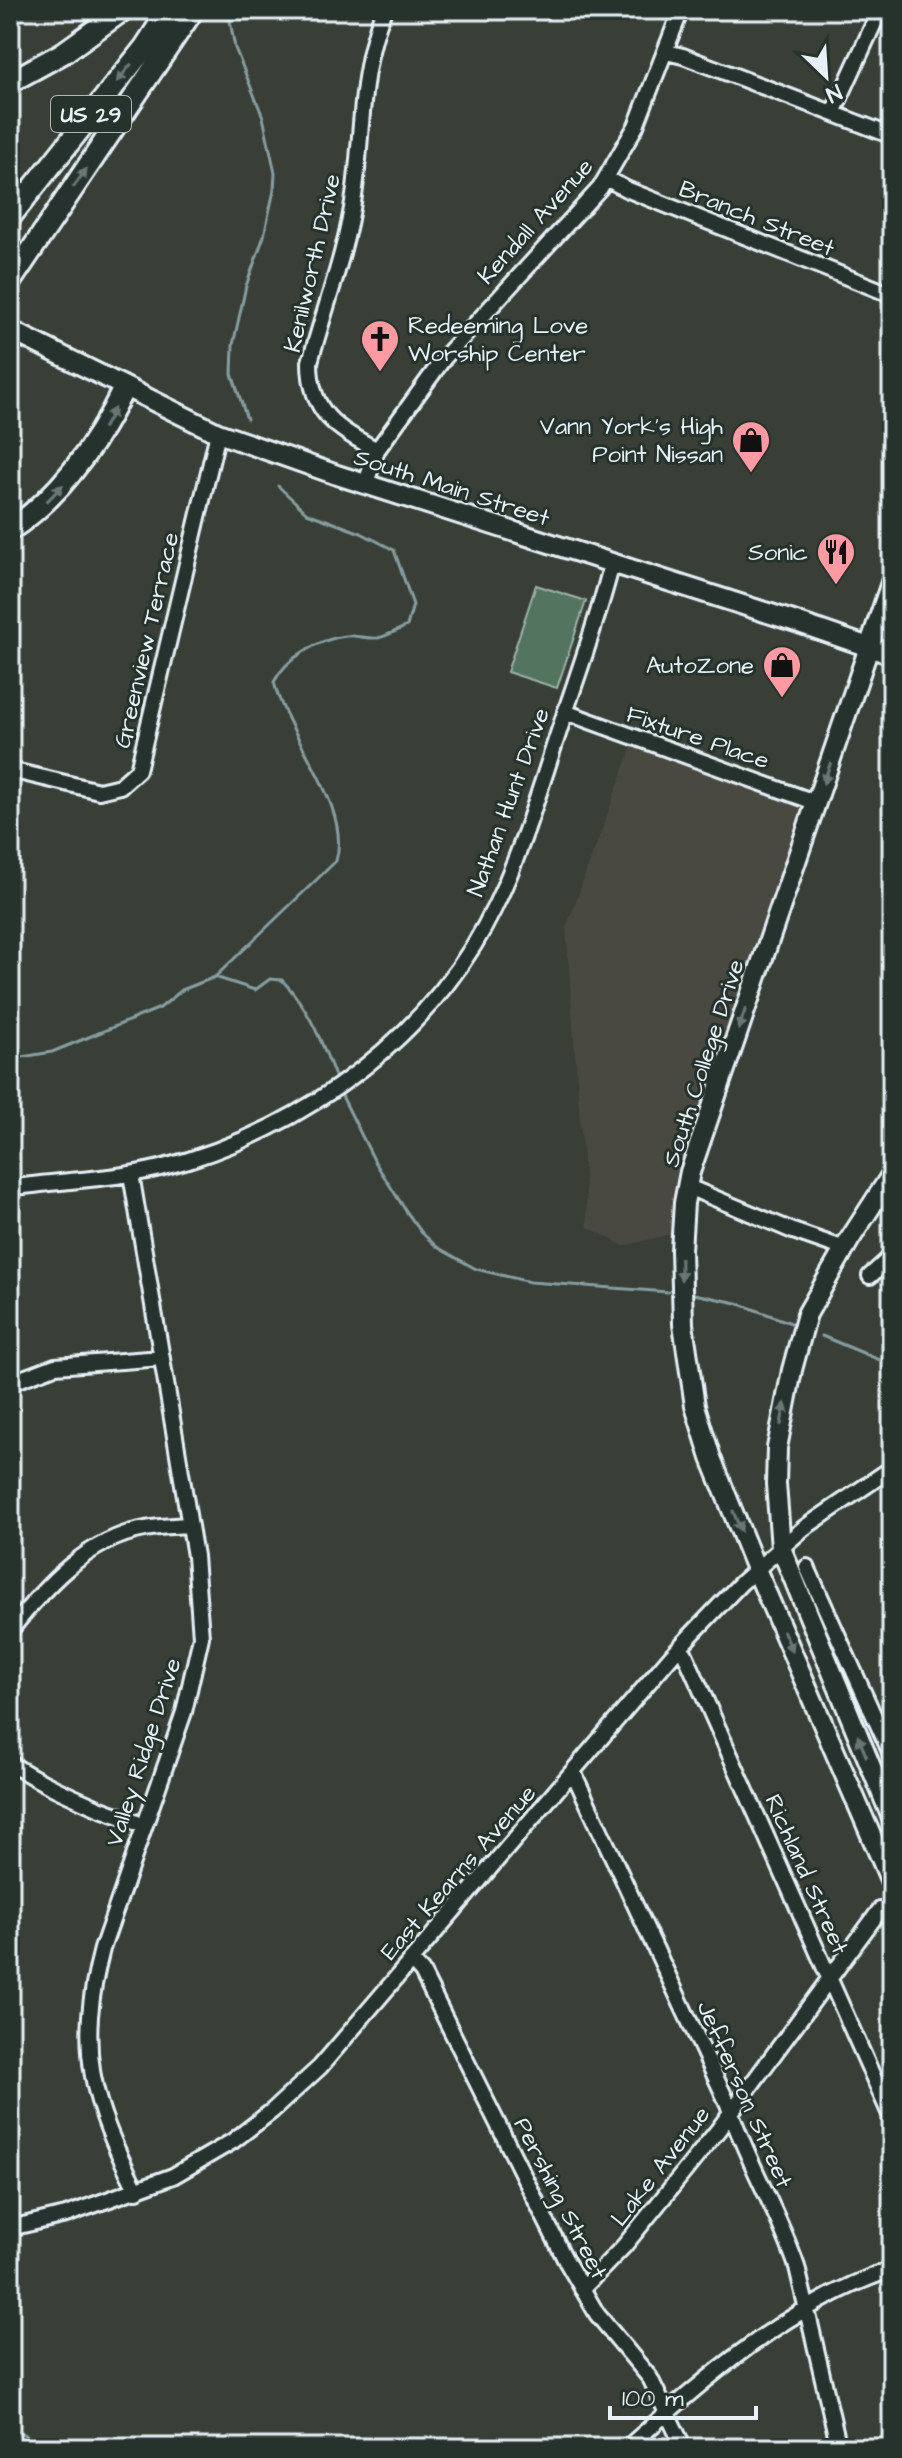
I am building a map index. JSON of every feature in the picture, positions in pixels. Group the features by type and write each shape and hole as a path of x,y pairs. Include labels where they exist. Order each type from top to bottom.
{"highway":[{"path":"10,82 63,53 123,10"},
{"name":"US 29","path":"10,217 145,47 169,10"},
{"name":"US 29","path":"10,282 193,10"},
{"path":"10,530 30,517 58,491 104,427 124,388"}],"main road":[{"name":"South Main Street","path":"10,330 218,433 892,655"},
{"name":"South College Drive","path":"892,580 699,1144 688,1187 681,1250 683,1324 695,1406 711,1458 892,1884"},
{"path":"892,1174 807,1314 792,1370 777,1448 776,1484 781,1548 892,1818"}],"street":[{"name":"Kenilworth Drive","path":"377,450 335,425 322,412 310,378 310,362 349,224 365,75 370,49 384,10"},
{"name":"Kendall Avenue","path":"366,483 377,450 444,358 606,178 636,126 681,10"},
{"path":"833,113 880,10"},
{"path":"666,52 892,136"},
{"name":"Branch Street","path":"606,178 626,189 892,295"},
{"name":"Greenview Terrace","path":"10,770 99,791 120,786 138,770 218,433"},
{"name":"Nathan Hunt Drive","path":"10,1188 131,1174 207,1154 290,1115 377,1059 422,1014 457,970 485,925 513,865 612,563"},
{"name":"Fixture Place","path":"565,712 817,803"},
{"name":"Valley Ridge Drive","path":"131,1174 198,1584 201,1637 184,1712 102,1949 92,1987 89,2060 99,2109 112,2143 137,2191"},
{"path":"688,1187 845,1249"},
{"path":"870,1276 892,1256"},
{"path":"10,1383 55,1366 162,1358"},
{"name":"East Kearns Avenue","path":"10,2228 66,2215 173,2176 210,2155 272,2111 320,2067 680,1648 756,1569 804,1528 892,1468"},
{"path":"10,1631 29,1606 62,1573 98,1546 144,1529 188,1525"},
{"path":"807,1567 892,1756"},
{"name":"Richland Street","path":"680,1648 892,2119"},
{"path":"10,1763 35,1779 144,1827"},
{"name":"Jefferson Street","path":"573,1772 789,2245 839,2448"},
{"name":"Lake Avenue","path":"582,2289 624,2246 730,2112 880,1910"},
{"name":"Pershing Street","path":"411,1960 422,1972 582,2289 597,2314 650,2378 684,2448"},
{"path":"627,2448 719,2368 806,2308 892,2269"}],"shaded area":[{"path":"633,744 804,807 688,1145 670,1234 624,1246 588,1227 566,928"}],"green space":[{"path":"536,585 586,601 557,688 507,672"}],"waterway":[{"path":"228,10 235,48 263,117 275,173 264,236 246,286 233,345 232,374 247,419"},
{"path":"10,1059 52,1052 160,1008 182,990 215,977 336,861 338,839 335,817 274,682 295,658 325,641 346,636 378,638 407,626 413,605 394,550 361,533 307,513 278,486"},
{"path":"215,977 255,990 270,979 282,980 307,1014 336,1079"},
{"path":"342,1096 375,1162 422,1233 437,1247 476,1269 530,1282 668,1292"},
{"path":"694,1294 737,1303 791,1323"},
{"path":"822,1336 892,1365"},
{"path":"10,2430 22,2433 42,2448"}],"place":[{"name":"Redeeming Love Worship Center","path":"380,373"},
{"name":"Vann York's High Point Nissan","path":"751,474"},
{"name":"Sonic","path":"836,586"},
{"name":"AutoZone","path":"782,699"}]}
